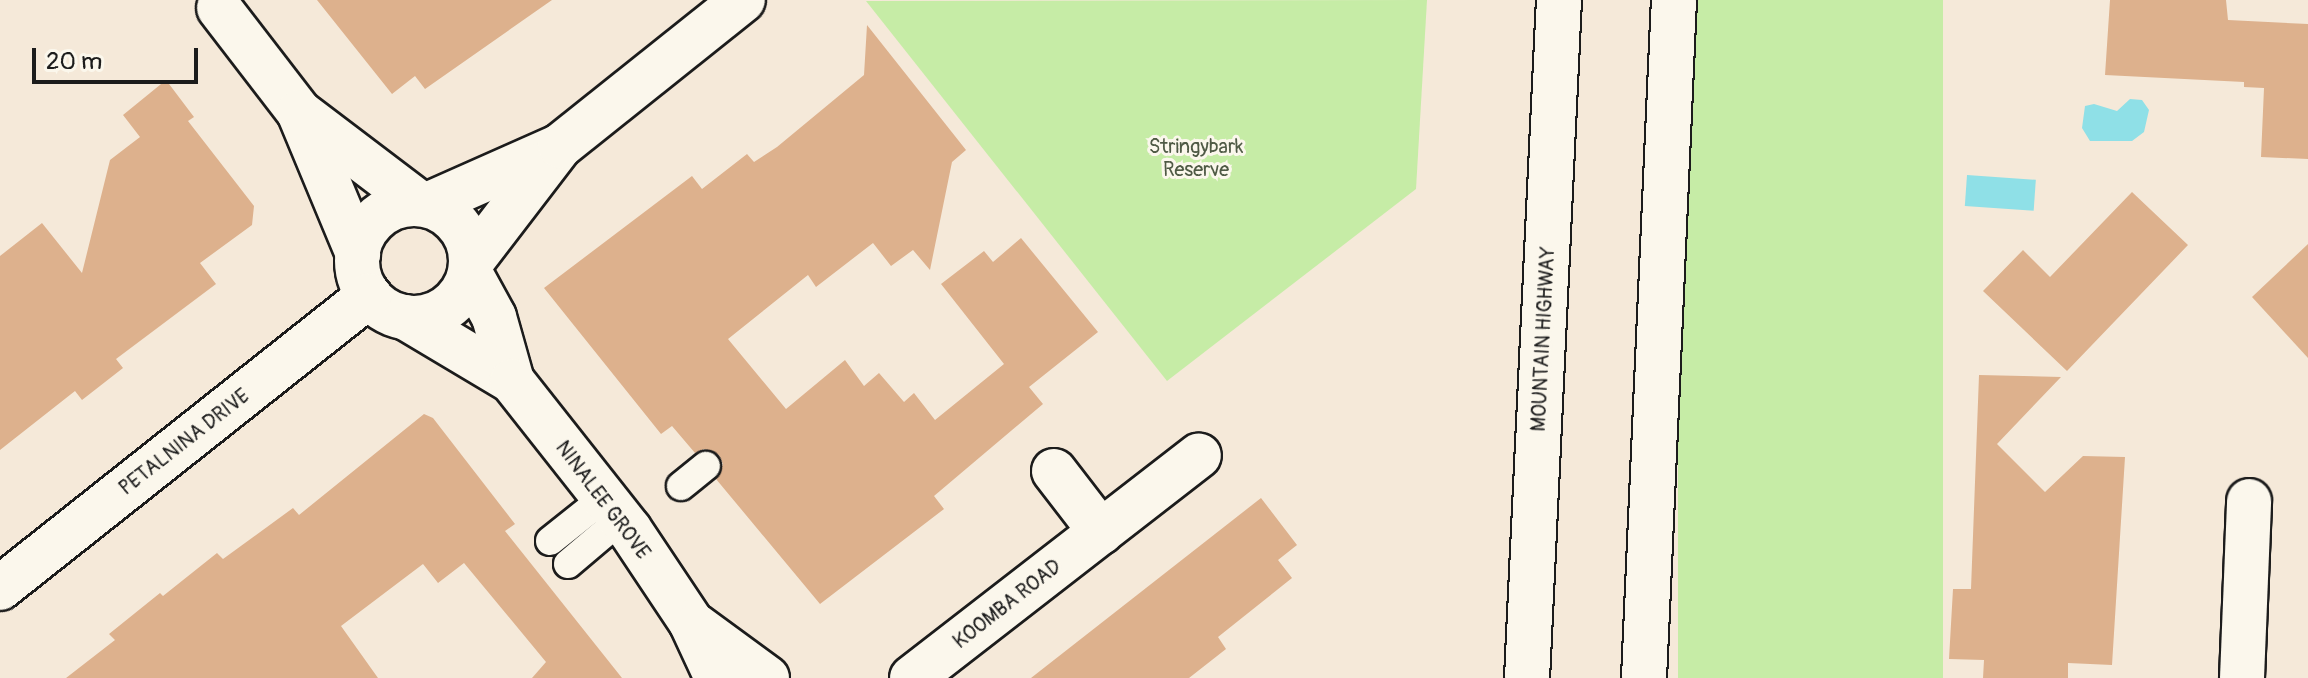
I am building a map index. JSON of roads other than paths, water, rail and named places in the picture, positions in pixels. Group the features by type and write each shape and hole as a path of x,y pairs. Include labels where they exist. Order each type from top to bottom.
{"street":[{"path":"560,146 423,204 379,217 362,237 358,254 359,276 387,306 438,313 463,290 470,268 560,146 743,0"},
{"name":"MOUNTAIN HIGHWAY","path":"1527,678 1559,0"},
{"path":"1644,678 1674,0"},
{"path":"219,8 299,112 358,254"},
{"path":"299,112 423,204 459,225 469,242 470,268"},
{"name":"NINALEE GROVE","path":"470,268 494,317 512,381"},
{"name":"NINALEE GROVE","path":"387,306 512,381 613,508 691,622 717,678"},
{"name":"PETALNINA DRIVE","path":"0,588 387,306"},
{"name":"KOOMBA ROAD","path":"912,678 1199,455"},
{"path":"1054,471 1101,532"},
{"path":"2242,678 2249,501"},
{"name":"NINALEE GROVE","path":"691,622 767,678"}],"lane":[{"path":"681,486 706,466"},
{"path":"550,541 613,508"},
{"path":"568,564 613,508"}],"water":[{"path":"2130,99 2142,100 2149,110 2144,132 2132,141 2090,141 2082,128 2085,106 2094,104 2117,111"},
{"path":"1967,175 2036,180 2034,211 1965,206"}],"park label":[{"name":"Stringybark Reserve","path":"1196,158"}]}
